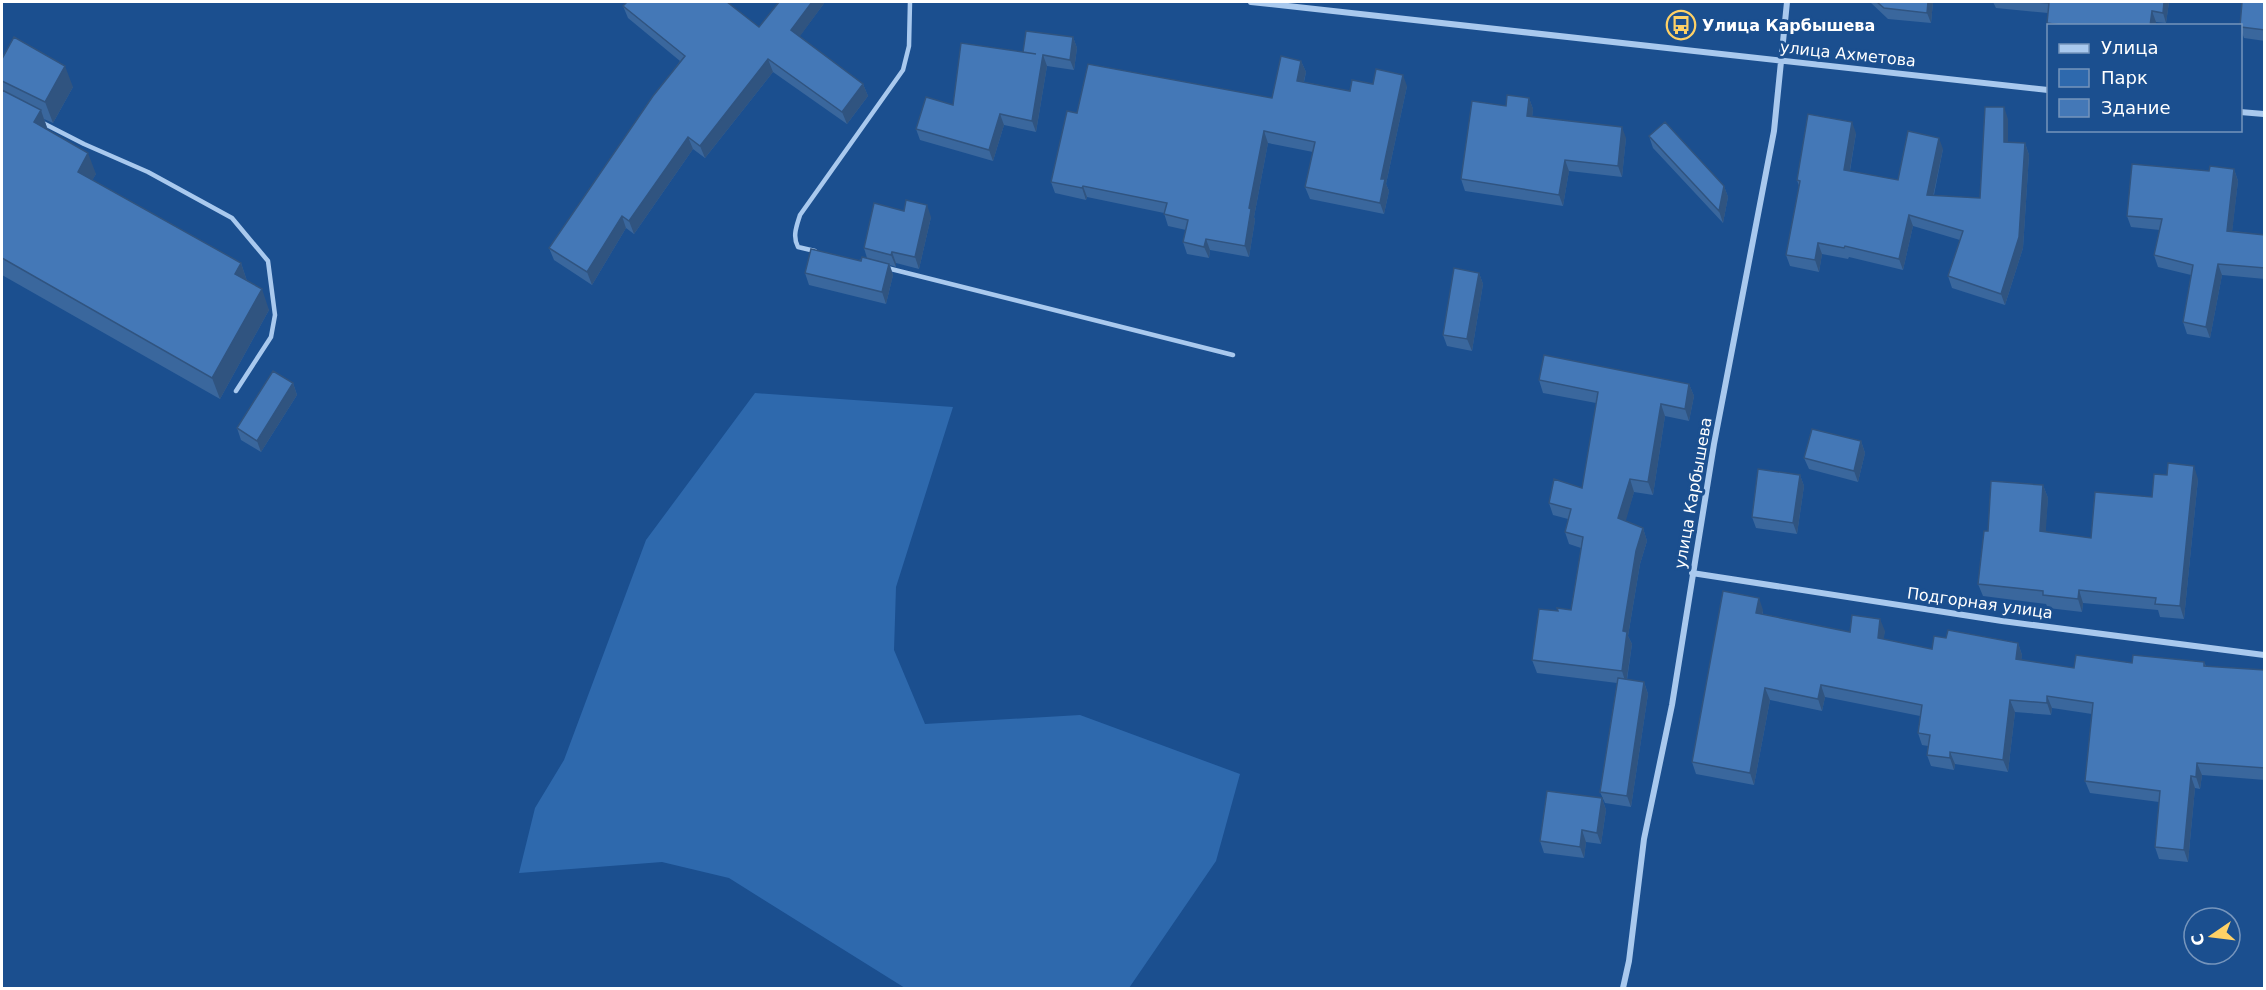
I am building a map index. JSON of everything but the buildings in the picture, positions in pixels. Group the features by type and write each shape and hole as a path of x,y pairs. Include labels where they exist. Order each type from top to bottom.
{"street":[{"name":"улица Ахметова","path":"1251,2 2047,90"},
{"name":"улица Карбышева","path":"1623,988 1629,961 1644,839 1672,705 1714,444 1773,142 1787,2"},
{"path":"2242,112 2265,114"},
{"name":"Подгорная улица","path":"1692,573 2002,621 2265,655"}],"lane":[{"path":"825,253 798,247 795,237 800,214 903,70 909,46 910,2"},
{"path":"35,118 84,144 148,172 232,218 268,261 275,315 271,337 236,391"},
{"path":"882,267 1233,355"}],"green space":[{"path":"755,393 953,407 896,587 894,650 925,724 1080,715 1240,774 1216,861 1129,988 905,988 729,878 662,862 519,873 535,808 564,760 646,540"}],"place":[{"name":"Улица Карбышева","path":"1681,25"}]}
